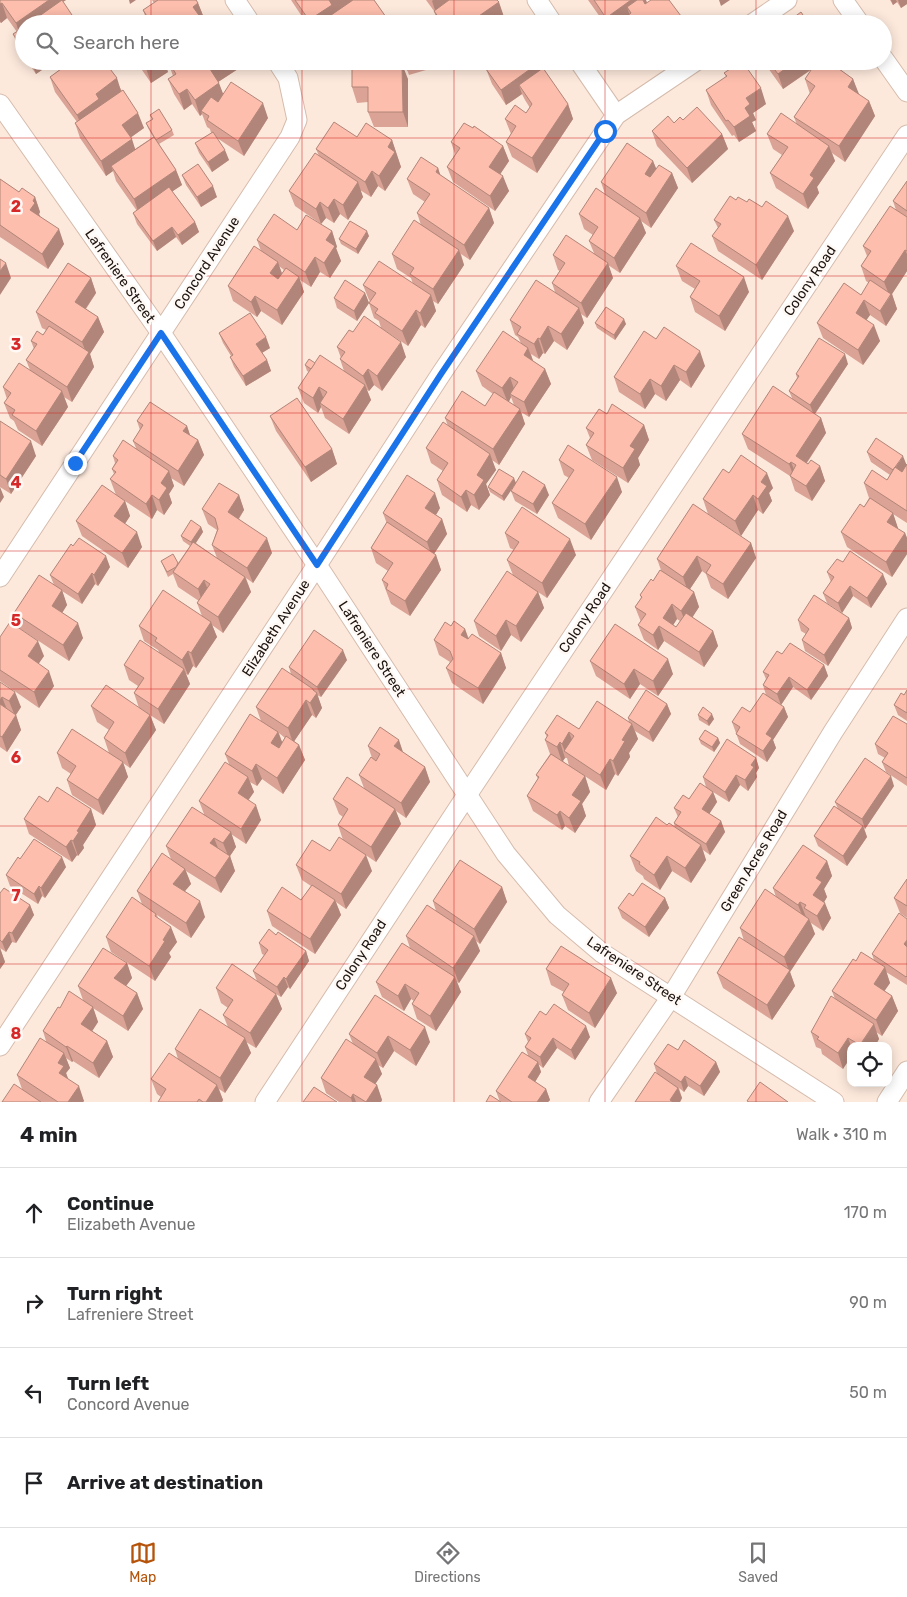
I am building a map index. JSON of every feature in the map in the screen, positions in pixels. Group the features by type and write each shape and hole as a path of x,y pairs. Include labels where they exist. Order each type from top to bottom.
{"street":[{"path":"234,0 245,15"},
{"path":"537,0 547,15"},
{"path":"765,15 787,0"},
{"path":"843,0 854,15"},
{"name":"Concord Avenue","path":"0,577 290,137 297,120 288,78 283,70"},
{"path":"585,70 616,115"},
{"name":"Elizabeth Avenue","path":"0,1046 441,374 616,115 683,70"},
{"path":"891,70 907,92"},
{"name":"Lafreniere Street","path":"2,111 161,333 317,565 506,854 557,916 602,953 834,1102"},
{"name":"Colony Road","path":"265,1102 467,795 907,135"},
{"name":"Green Acres Road","path":"599,1102 671,997 833,732 907,618"},
{"path":"887,1102 907,1071"}],"building":[{"path":"0,0 49,0 27,15 15,15 15,22 2,3 0,4"},
{"path":"62,0 72,15 41,15"},
{"path":"158,0 196,0 198,3 193,7 199,15 146,15 143,10"},
{"path":"295,0 329,0 332,5 317,15 306,15"},
{"path":"353,0 374,0 385,15 331,15"},
{"path":"449,0 497,0 499,2 480,15 437,15 434,11"},
{"path":"594,0 631,0 610,15 604,15"},
{"path":"637,0 643,0 645,4 651,0 669,0 680,15 628,15 631,13 627,7"},
{"path":"60,70 111,70 117,78 96,94 99,99 77,115 50,77"},
{"path":"174,70 211,70 219,83 195,100 187,89 179,94 168,79 176,74"},
{"path":"352,70 402,70 403,112 368,112 368,87 352,87"},
{"path":"487,70 529,70 501,90"},
{"path":"540,70 544,70 568,104 532,158 506,142 516,126 505,119 515,105 526,113 532,104 519,85"},
{"path":"728,70 748,70 761,88 746,98 750,104 745,108 750,116 734,127 728,120 726,121 706,90 727,76 724,73"},
{"path":"775,70 784,70 778,74"},
{"path":"811,70 840,70 853,79 848,87 869,101 839,146 794,117 815,86 805,79"},
{"path":"231,82 263,103 238,141 207,120 209,116 201,111 211,97 218,102"},
{"path":"123,90 138,113 122,125 132,139 101,161 75,123"},
{"path":"697,107 722,134 687,168 652,131 668,116 674,123 680,117 683,120"},
{"path":"159,109 172,130 156,140 146,123 153,119 150,115"},
{"path":"781,113 829,146 810,175 814,178 803,194 770,173 788,147 767,134"},
{"path":"334,122 357,137 366,123 392,140 388,147 395,152 379,176 372,171 365,182 316,149"},
{"path":"464,123 473,128 474,126 503,146 489,167 503,176 490,196 447,167 460,148 451,142"},
{"path":"213,132 225,150 208,162 195,143"},
{"path":"154,137 176,170 134,199 111,166"},
{"path":"627,143 653,161 645,174 650,177 659,165 672,173 646,213 601,182"},
{"path":"315,153 358,182 343,205 334,199 328,208 320,202 316,209 289,191"},
{"path":"421,157 438,168 436,172 489,208 464,245 417,213 430,194 407,179"},
{"path":"198,164 213,186 197,197 182,175"},
{"path":"0,179 19,192 22,188 35,197 33,201 35,203 30,210 59,229 42,254 0,225"},
{"path":"907,181 907,211 893,201"},
{"path":"169,187 195,222 178,235 172,227 153,241 133,213"},
{"path":"596,188 640,218 614,258 589,241 598,227 579,214"},
{"path":"730,196 736,200 738,197 747,202 749,199 762,207 766,201 788,216 756,265 712,236 721,224 714,220"},
{"path":"890,206 907,217 907,251 905,250 884,282 861,266 871,251 863,246"},
{"path":"274,214 297,230 306,215 332,231 326,240 335,246 324,263 315,257 305,272 257,240"},
{"path":"414,220 459,250 433,289 410,274 414,268 392,254"},
{"path":"350,221 367,231 356,249 339,239"},
{"path":"566,235 608,263 581,303 552,283 565,263 553,255"},
{"path":"691,243 744,277 719,316 690,297 700,281 676,266"},
{"path":"254,246 278,262 270,273 278,279 286,268 299,277 277,310 255,296 251,302 228,286"},
{"path":"0,259 6,263 0,271"},
{"path":"379,261 431,295 420,313 416,310 402,331 375,313 378,309 369,303 376,293 363,285"},
{"path":"68,263 91,278 75,302 98,317 82,342 36,312"},
{"path":"345,280 365,293 354,311 334,298"},
{"path":"536,280 579,308 561,334 548,326 540,339 538,338 534,344 517,334 521,327 510,320"},
{"path":"870,280 891,294 880,311 864,300 856,313 874,325 858,350 817,323 844,283 861,295"},
{"path":"606,307 624,319 614,335 595,323"},
{"path":"250,313 266,337 256,344 267,360 243,376 230,357 233,355 219,333"},
{"path":"364,316 401,342 377,376 368,369 363,376 340,359 345,352 337,347 349,330 353,332"},
{"path":"49,326 89,352 67,387 26,360 37,344 31,341 37,331 43,335"},
{"path":"664,327 700,351 686,372 674,365 661,386 650,379 640,394 614,377 644,331 656,339"},
{"path":"503,331 528,348 524,355 545,369 524,402 510,394 518,382 510,377 502,388 476,371"},
{"path":"819,338 845,354 810,405 789,391 799,376 796,374"},
{"path":"320,355 365,385 343,419 320,403 327,392 319,387 313,398 298,388"},
{"path":"309,359 315,363 311,369 305,365"},
{"path":"19,363 62,391 36,431 12,415 15,410 4,403 11,393 3,387"},
{"path":"773,386 821,418 796,456 808,464 811,460 820,466 806,486 790,476 796,465 791,462 789,464 742,434"},
{"path":"462,391 485,406 494,392 520,409 493,449 445,418"},
{"path":"297,398 332,449 305,467 270,416"},
{"path":"150,402 187,426 183,431 198,440 178,471 133,441 143,425 137,421"},
{"path":"612,404 644,425 630,446 635,449 623,468 586,445 594,433 586,428 599,409 607,414"},
{"path":"0,421 31,441 6,479 0,475"},
{"path":"443,422 490,454 477,475 484,480 474,495 466,490 461,497 437,480 448,463 426,448"},
{"path":"876,438 903,456 893,470 867,452"},
{"path":"123,440 169,471 161,483 167,488 159,500 152,495 146,504 110,479 116,472 112,469 118,460 113,456"},
{"path":"568,445 617,477 585,524 552,503 574,470 559,460"},
{"path":"741,455 767,473 761,482 767,486 758,499 753,495 735,521 703,499 723,469 729,473"},
{"path":"907,464 907,511 864,483 872,470 887,480 895,467 902,472"},
{"path":"499,469 514,478 502,496 488,487"},
{"path":"523,471 545,485 533,504 511,491"},
{"path":"407,475 435,493 425,508 442,519 427,542 383,513"},
{"path":"219,483 239,495 228,512 267,538 247,568 212,545 218,529 215,518 202,509"},
{"path":"102,485 125,501 114,516 137,532 122,553 76,521"},
{"path":"870,498 893,513 887,522 905,533 886,562 841,532 860,504 864,507"},
{"path":"693,504 751,543 723,584 706,573 711,565 697,556 683,577 657,559"},
{"path":"522,507 570,539 542,583 507,560 519,542 505,533"},
{"path":"191,520 201,527 191,542 181,536"},
{"path":"387,522 436,555 405,601 386,589 388,584 382,580 393,563 371,548"},
{"path":"79,538 106,556 94,575 92,573 78,594 50,575 71,544 73,546"},
{"path":"193,542 245,577 218,617 197,603 210,584 204,580 198,589 173,572"},
{"path":"850,551 883,574 867,598 850,586 838,603 823,593 834,577 827,572 837,559 843,562"},
{"path":"173,554 178,563 176,567 167,572 161,561"},
{"path":"660,570 694,592 681,611 672,604 663,618 676,627 686,613 713,631 699,652 659,626 653,635 638,625 646,614 635,607 642,597 640,595"},
{"path":"507,571 538,592 516,626 506,620 496,636 474,621"},
{"path":"39,575 62,590 52,606 78,623 63,645 14,613"},
{"path":"163,590 211,622 191,653 188,651 182,660 155,641 157,638 139,626"},
{"path":"814,595 849,618 824,655 802,640 809,629 798,620"},
{"path":"454,621 465,629 461,635 468,639 472,634 501,653 478,688 446,668 453,659 450,651 434,640 445,622 451,626"},
{"path":"10,622 38,641 28,656 49,671 34,692 0,670 0,637"},
{"path":"615,624 668,659 653,681 634,669 624,684 590,661"},
{"path":"314,630 343,650 317,687 289,667"},
{"path":"140,640 184,669 158,709 134,693 144,678 124,665"},
{"path":"790,643 824,665 807,690 789,677 777,694 763,685 769,675 763,672 777,651 782,654"},
{"path":"282,668 317,693 310,703 306,700 288,728 256,707"},
{"path":"0,682 15,692 9,701 2,697 0,700"},
{"path":"106,685 150,715 125,753 104,738 114,722 91,706"},
{"path":"646,690 667,704 649,732 628,718"},
{"path":"907,690 907,713 894,705 901,693 904,695"},
{"path":"763,693 784,707 766,734 772,738 763,751 736,734 740,727 732,722 742,707 750,712"},
{"path":"597,701 632,724 622,740 625,741 613,761 610,759 600,775 564,751 574,736 569,732 562,744 560,742 557,747 545,740 548,735 545,733 557,715 579,729"},
{"path":"0,704 16,715 2,737 0,736"},
{"path":"703,707 712,714 707,721 698,715"},
{"path":"250,714 278,732 271,743 279,748 286,736 299,745 277,778 256,764 252,771 225,754"},
{"path":"893,716 907,724 907,778 882,762 888,753 875,744"},
{"path":"380,727 399,740 394,746 425,767 401,803 359,775 371,757 376,761 380,754 368,746"},
{"path":"72,729 123,762 98,800 67,780 76,766 57,753"},
{"path":"705,730 718,738 712,747 699,739"},
{"path":"727,739 756,758 751,765 754,767 745,780 736,775 725,792 703,777"},
{"path":"551,754 585,776 572,795 581,801 569,818 560,811 557,815 527,796 539,777 536,775"},
{"path":"865,758 891,776 862,819 835,802"},
{"path":"225,762 248,777 238,793 256,805 241,829 199,801"},
{"path":"347,777 395,809 371,847 338,825 348,809 333,799"},
{"path":"700,783 713,792 702,809 721,821 706,844 674,823 681,812 674,808 683,795 689,799"},
{"path":"57,787 91,809 77,831 79,832 66,847 24,819 39,796 48,802"},
{"path":"834,806 863,826 843,856 814,836"},
{"path":"192,807 231,832 223,843 214,838 210,843 230,856 215,878 166,846"},
{"path":"656,817 667,825 669,823 701,845 685,868 667,856 654,875 639,864 640,862 630,856"},
{"path":"339,837 366,855 341,894 296,865 312,840 330,851"},
{"path":"34,839 62,857 41,888 39,886 34,894 6,875 18,857 20,859"},
{"path":"803,845 827,861 816,878 822,882 813,895 825,903 817,916 804,908 806,905 800,902 798,905 773,888"},
{"path":"162,853 185,869 173,884 200,901 186,923 137,891"},
{"path":"460,860 502,887 474,929 433,901"},
{"path":"907,879 907,906 894,898"},
{"path":"642,883 665,898 645,927 618,908 629,893 633,896"},
{"path":"312,885 335,900 310,939 267,911 282,887 301,900"},
{"path":"4,888 30,905 12,933 9,932 2,942 0,940 0,893"},
{"path":"765,889 809,919 784,957 740,928"},
{"path":"132,897 171,927 163,940 165,941 149,966 106,937"},
{"path":"427,905 474,936 453,968 406,936"},
{"path":"899,913 907,919 907,940 904,944 907,947 906,977 872,954"},
{"path":"269,929 276,935 278,932 306,951 286,979 284,977 277,987 253,971 268,950 259,943"},
{"path":"739,937 790,970 767,1005 717,973"},
{"path":"402,943 455,977 430,1016 412,1004 419,993 405,984 398,996 376,982"},
{"path":"561,946 611,978 589,1013 562,995 569,984 546,969"},
{"path":"103,948 127,963 114,978 137,993 123,1016 78,986"},
{"path":"861,952 885,967 874,984 892,996 876,1020 832,991 853,959 856,961"},
{"path":"232,964 276,994 250,1033 223,1015 233,1000 216,988"},
{"path":"69,991 93,1007 81,1024 107,1041 93,1063 43,1031 58,1007 60,1008"},
{"path":"375,995 425,1027 410,1050 388,1036 377,1053 349,1034"},
{"path":"831,996 874,1024 862,1042 855,1042 848,1038 838,1053 817,1039 819,1037 811,1032"},
{"path":"554,1004 586,1026 571,1050 553,1038 540,1057 525,1047 531,1038 525,1034 540,1011 546,1015"},
{"path":"200,1009 245,1038 220,1078 175,1049"},
{"path":"40,1038 64,1053 58,1063 64,1066 59,1073 79,1086 68,1102 58,1102 17,1075"},
{"path":"346,1039 376,1059 364,1077 377,1085 366,1102 353,1094 351,1098 321,1078"},
{"path":"684,1040 716,1062 700,1086 685,1076 681,1082 654,1064 668,1044 678,1050"},
{"path":"522,1052 538,1062 528,1077 546,1089 537,1102 512,1102 496,1091"},
{"path":"169,1053 217,1085 206,1102 199,1099 197,1102 158,1102 166,1089 151,1079"},
{"path":"655,1072 678,1088 670,1100 673,1102 635,1102"},
{"path":"760,1082 788,1102 747,1101"},
{"path":"14,1084 41,1102 2,1102"},
{"path":"314,1087 337,1102 303,1102"},
{"path":"490,1095 501,1102 486,1102"}],"route":[{"path":"75,463 161,333 317,565 441,374 605,131"}]}
